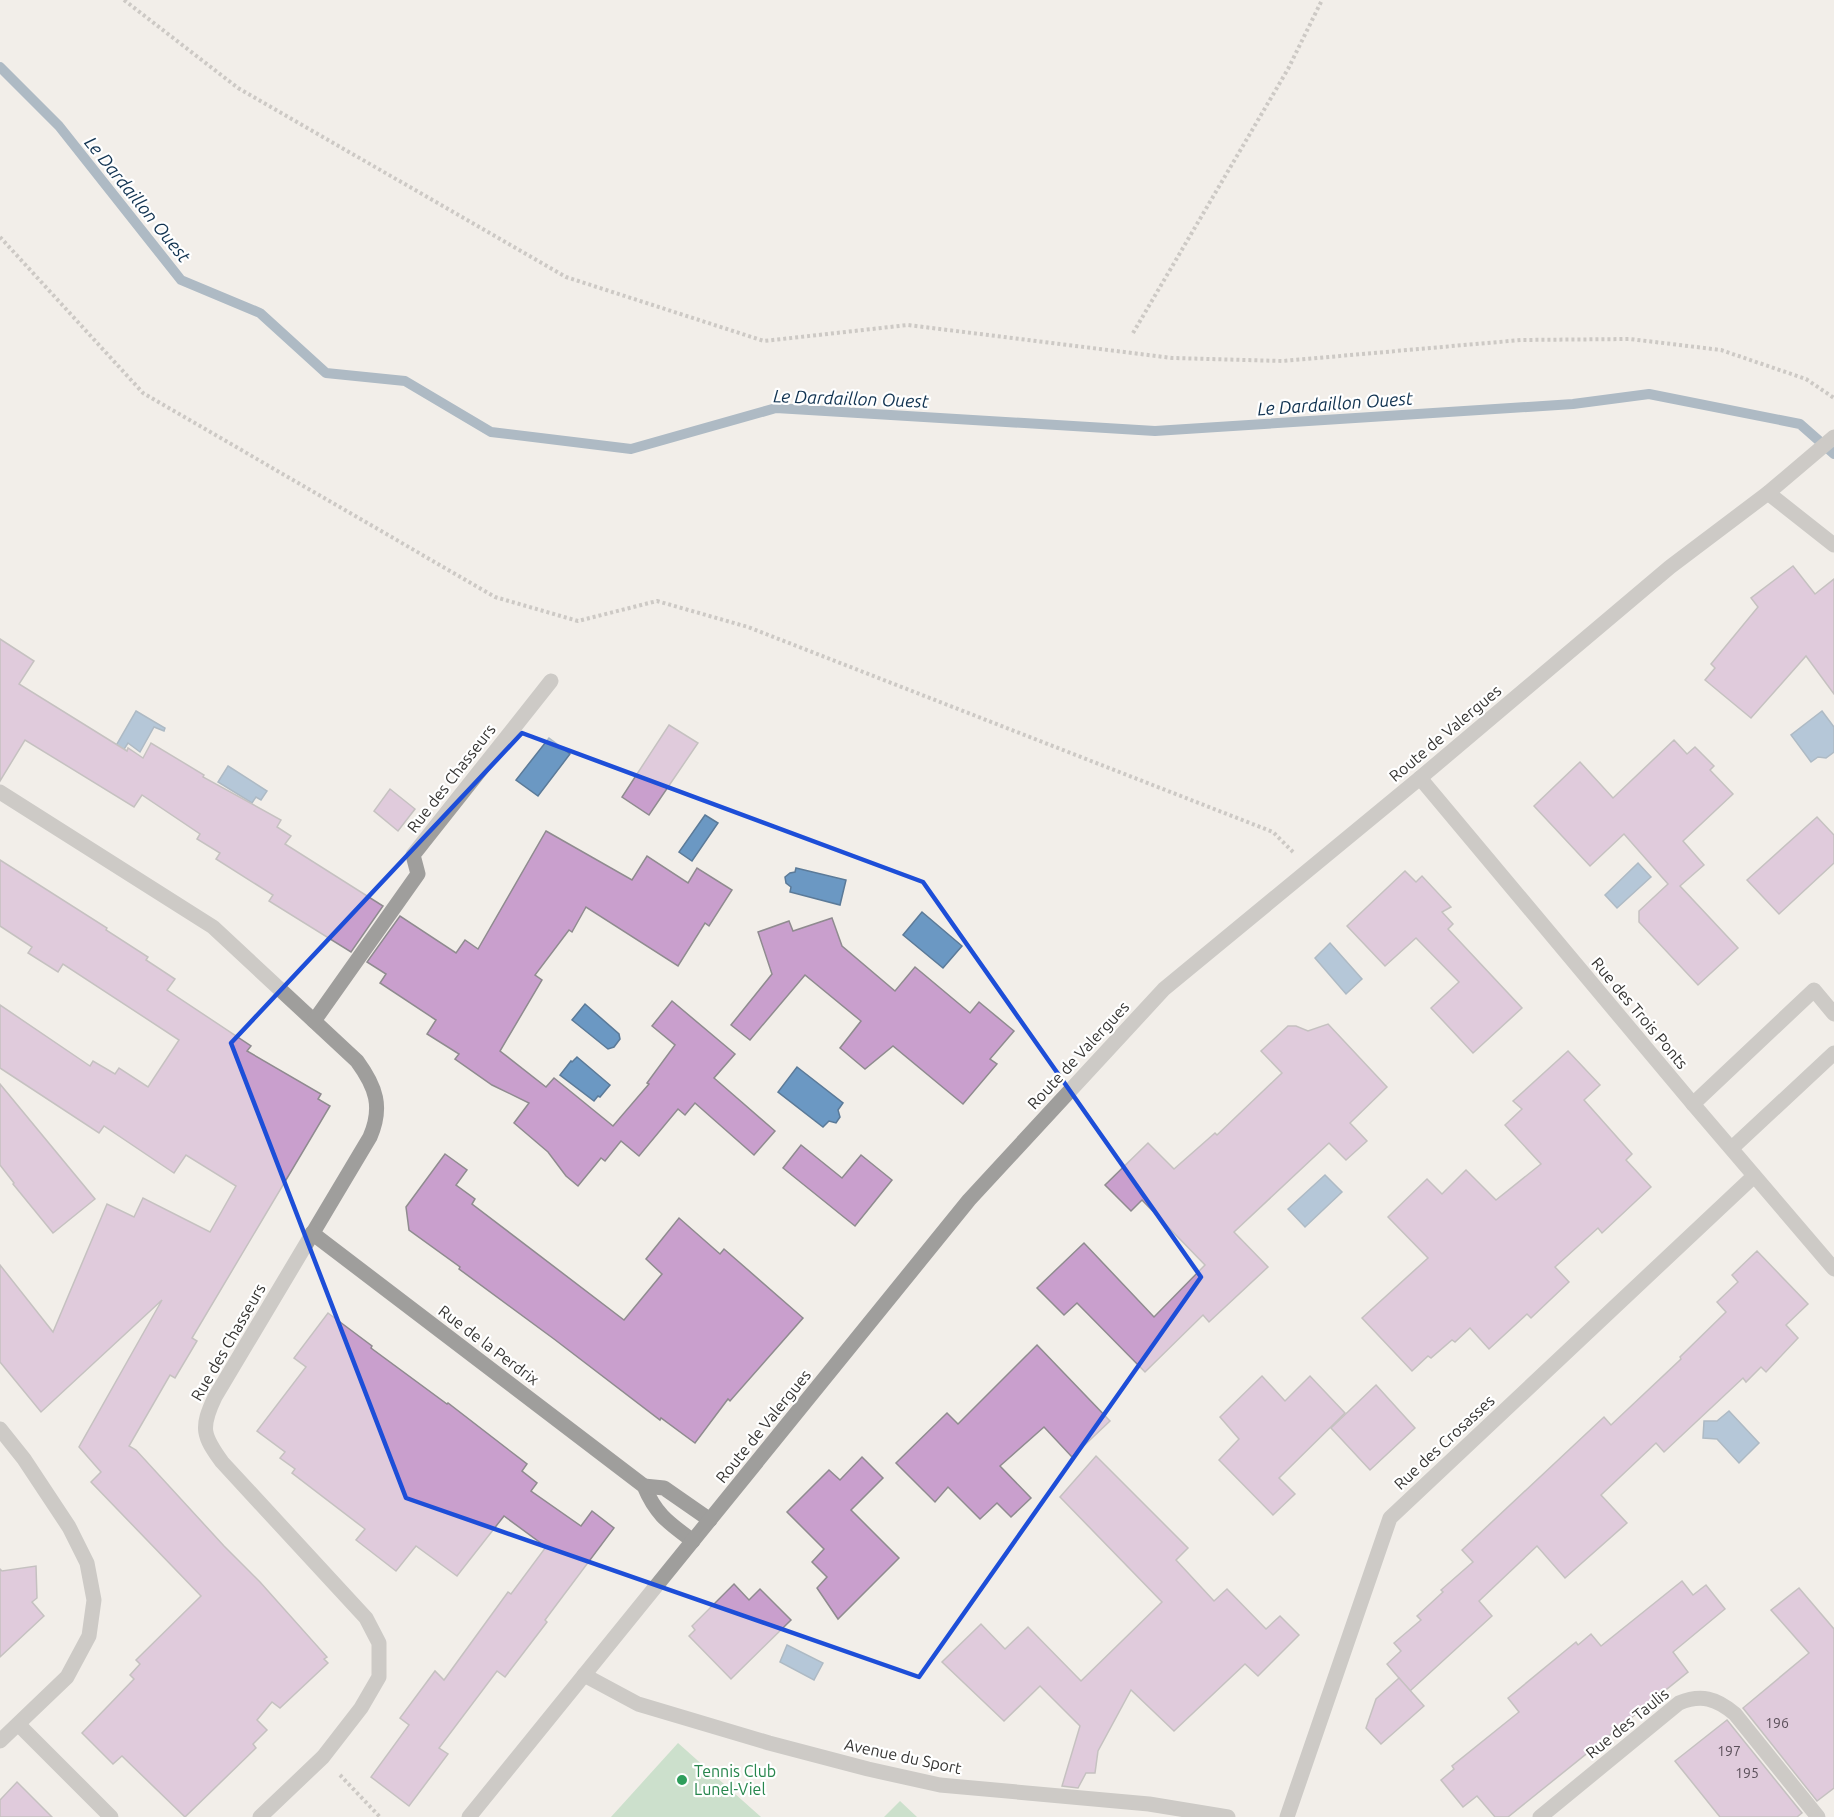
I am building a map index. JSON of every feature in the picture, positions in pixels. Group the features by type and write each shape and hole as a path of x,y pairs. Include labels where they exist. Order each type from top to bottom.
{"street":[{"name":"Route de Valergues","path":"469,1817 985,1182 1164,989 1420,778 1670,567 1793,474 1834,436"},
{"path":"1768,493 1834,544"},
{"name":"Rue des Chasseurs","path":"314,1022 418,874 413,855 551,681"},
{"name":"Rue des Trois Ponts","path":"1420,778 1834,1269"},
{"name":"Rue des Chasseurs","path":"0,792 213,927 357,1061 370,1079 376,1096 377,1120 370,1137 207,1413 204,1432 211,1448 366,1618 379,1643 379,1677 361,1708 323,1757 260,1817"},
{"path":"1693,1104 1814,990 1834,1014"},
{"path":"1732,1148 1834,1053"},
{"name":"Rue des Crosasses","path":"1287,1817 1390,1518 1755,1176"},
{"name":"Rue de la Perdrix","path":"312,1233 644,1486 658,1514 693,1541"},
{"path":"0,1429 24,1459 69,1527 87,1563 94,1600 89,1636 67,1677 0,1741"},
{"name":"Rue de la Perdrix","path":"644,1486 664,1488 710,1520"},
{"name":"Avenue du Sport","path":"584,1675 638,1704 769,1743 930,1783 1149,1804 1186,1814 1228,1817"},
{"name":"Rue des Taulis","path":"1540,1817 1679,1703 1693,1697 1710,1699 1725,1705 1735,1714 1814,1812"},
{"path":"19,1725 111,1817"}],"path":[{"path":"124,0 237,88 566,277 764,341 908,326 1172,358 1283,361 1521,340 1630,339 1721,350 1806,379 1834,398"},
{"path":"1133,333 1288,69 1322,0"},
{"path":"0,237 143,393 495,597 578,621 657,601 748,627 1273,832 1310,869"},
{"path":"323,1757 380,1817"}],"highlighted area":[{"path":"522,733 923,882 1201,1277 919,1677 406,1498 231,1043"}],"green space":[{"name":"Tennis Club Lunel-Viel","path":"678,1743 761,1817 611,1817"},
{"path":"900,1801 917,1817 884,1817"}],"water":[{"path":"136,711 165,728 164,731 154,727 140,752 128,743 121,754 114,749"},
{"path":"1822,711 1834,727 1834,752 1826,758 1818,757 1811,762 1791,735"},
{"path":"549,738 570,754 538,796 516,780"},
{"path":"228,766 267,791 261,800 256,797 252,803 218,782"},
{"path":"705,815 718,823 692,861 679,852"},
{"path":"1638,863 1651,877 1617,908 1605,895"},
{"path":"796,868 846,880 840,905 790,892 791,887 786,883 785,877 795,872"},
{"path":"922,912 962,946 943,968 903,935"},
{"path":"1330,943 1362,979 1346,994 1315,958"},
{"path":"585,1004 619,1034 620,1039 614,1047 608,1049 572,1020"},
{"path":"577,1057 610,1085 594,1101 560,1075"},
{"path":"797,1067 843,1103 838,1110 840,1117 836,1123 829,1121 823,1127 778,1092"},
{"path":"1325,1175 1342,1192 1305,1227 1288,1209"},
{"path":"1729,1411 1759,1443 1739,1463 1717,1439 1703,1438 1704,1421 1717,1421"},
{"path":"787,1645 823,1663 814,1680 780,1662"}],"building":[{"path":"1793,566 1815,594 1834,579 1834,694 1806,656 1751,718 1705,680 1715,668 1711,664 1758,607 1751,598"},
{"path":"0,639 34,661 19,684 127,751 128,748 143,758 151,743 204,775 203,777 281,820 277,827 291,836 285,844 383,906 351,952 269,901 273,895 216,859 220,853 197,839 200,834 142,795 134,807 25,740 0,781"},
{"path":"669,725 698,743 649,815 622,797"},
{"path":"1674,740 1687,754 1695,747 1714,766 1710,770 1733,794 1683,841 1704,865 1680,886 1738,948 1698,985 1639,922 1639,911 1668,884 1624,834 1590,866 1534,806 1580,762 1613,798"},
{"path":"390,789 415,809 398,831 374,811"},
{"path":"1817,817 1834,835 1834,863 1779,914 1747,880"},
{"path":"546,831 632,880 647,856 688,883 697,868 732,890 709,926 705,923 678,966 586,907 572,932 569,930 535,975 542,980 500,1051 546,1087 554,1078 613,1126 649,1084 647,1083 675,1045 652,1026 672,1001 735,1054 714,1078 775,1131 754,1155 695,1103 685,1115 678,1109 639,1156 621,1141 605,1161 601,1158 578,1186 566,1176 548,1152 514,1123 529,1103 492,1085 455,1059 459,1054 427,1034 436,1020 380,983 386,974 367,962 400,916 456,953 465,940 478,949"},
{"path":"0,860 148,957 146,960 175,979 167,990 251,1046 247,1051 321,1094 318,1099 330,1106 192,1338 197,1341 175,1378 170,1375 129,1446 136,1450 260,1582 327,1657 324,1659 328,1663 280,1708 272,1702 257,1720 267,1730 253,1744 256,1748 185,1817 122,1756 113,1764 82,1733 134,1679 130,1675 140,1664 136,1660 201,1596 91,1482 101,1472 79,1447 162,1300 41,1412 0,1362 0,1265 53,1332 107,1204 134,1217 143,1198 210,1232 236,1186 186,1155 174,1173 104,1126 99,1133 0,1068 0,1005 90,1066 93,1061 115,1074 119,1068 148,1087 179,1040 63,964 58,972 28,953 32,947 0,926"},
{"path":"1405,871 1416,882 1422,876 1451,907 1442,912 1453,924 1448,929 1522,1008 1473,1053 1431,1008 1459,982 1416,938 1385,966 1347,926"},
{"path":"832,918 842,946 895,991 915,967 970,1013 979,1002 1014,1031 990,1059 997,1064 963,1104 893,1046 865,1069 840,1048 861,1021 805,975 750,1040 731,1025 772,974 758,932 789,921 793,931"},
{"path":"1328,1024 1387,1087 1350,1123 1367,1141 1346,1160 1329,1143 1234,1232 1268,1267 1209,1322 1203,1315 1145,1372 1077,1303 1064,1315 1037,1288 1084,1243 1154,1317 1205,1265 1142,1200 1131,1211 1105,1185 1148,1143 1174,1169 1215,1133 1217,1135 1282,1073 1261,1051 1288,1026 1296,1026 1308,1031"},
{"path":"1568,1051 1600,1085 1584,1100 1632,1154 1626,1160 1651,1187 1602,1233 1598,1228 1555,1267 1569,1282 1531,1318 1527,1314 1489,1349 1470,1328 1455,1342 1452,1340 1431,1358 1428,1356 1412,1371 1362,1318 1428,1258 1388,1217 1427,1179 1442,1194 1466,1170 1496,1200 1541,1164 1505,1125 1522,1109 1513,1101"},
{"path":"0,1084 95,1199 53,1233 0,1165"},
{"path":"801,1145 842,1178 861,1155 892,1180 855,1226 783,1168"},
{"path":"445,1154 467,1170 456,1185 475,1199 472,1204 624,1320 662,1274 646,1259 679,1218 720,1254 724,1249 803,1318 730,1401 728,1399 695,1443 661,1418 660,1420 409,1230 406,1207"},
{"path":"1757,1251 1808,1304 1786,1325 1798,1338 1766,1372 1761,1367 1746,1382 1743,1378 1664,1452 1656,1443 1601,1495 1627,1523 1565,1578 1537,1546 1479,1601 1492,1616 1410,1691 1387,1664 1401,1651 1394,1643 1421,1620 1417,1616 1443,1592 1441,1590 1473,1562 1462,1550 1604,1417 1611,1425 1681,1359 1680,1357 1726,1312 1717,1302 1738,1282 1732,1275"},
{"path":"328,1313 372,1346 371,1348 448,1403 527,1464 522,1471 537,1483 531,1491 581,1526 592,1511 614,1528 505,1677 497,1671 439,1748 448,1754 409,1806 371,1777 409,1725 400,1718 435,1671 444,1680 508,1592 511,1594 546,1547 504,1516 457,1576 416,1546 396,1571 356,1540 365,1529 292,1473 295,1469 280,1458 285,1452 257,1431 306,1367 294,1358"},
{"path":"1037,1345 1110,1421 1072,1457 1044,1427 1000,1466 1031,1498 1011,1517 997,1503 980,1519 948,1487 935,1502 896,1463 947,1413 958,1424"},
{"path":"1262,1376 1285,1401 1310,1376 1345,1413 1279,1478 1295,1494 1273,1515 1219,1460 1239,1439 1220,1417"},
{"path":"1376,1385 1415,1428 1370,1470 1331,1428"},
{"path":"1096,1456 1188,1548 1176,1560 1214,1601 1227,1589 1266,1629 1280,1616 1299,1635 1258,1676 1245,1664 1174,1731 1131,1690 1098,1751 1095,1773 1086,1773 1078,1788 1062,1786 1080,1726 1040,1686 1004,1721 942,1662 981,1624 1005,1649 1028,1627 1081,1681 1162,1602 1060,1497"},
{"path":"862,1457 883,1478 851,1510 899,1558 838,1619 817,1588 827,1577 812,1562 824,1549 787,1512 829,1470 840,1480"},
{"path":"36,1566 37,1598 32,1602 44,1616 0,1657 0,1569 2,1571"},
{"path":"1682,1581 1693,1595 1706,1585 1725,1609 1673,1652 1688,1672 1508,1817 1495,1817 1477,1796 1463,1807 1441,1780 1454,1769 1452,1766 1519,1712 1508,1698 1576,1642 1578,1645 1591,1634 1601,1646"},
{"path":"734,1584 749,1600 760,1589 791,1620 731,1679 689,1636 695,1630 692,1626"},
{"path":"1799,1588 1834,1629 1834,1788 1817,1801 1743,1708 1809,1653 1771,1610"},
{"path":"1399,1678 1424,1706 1381,1744 1366,1728 1376,1699"},
{"path":"1727,1720 1802,1813 1797,1817 1720,1817 1675,1761"},
{"path":"17,1782 52,1817 0,1817 0,1800"}],"waterway":[{"name":"Le Dardaillon Ouest","path":"0,67 59,126 181,280 260,313 326,373 405,381 491,432 631,449 776,408 1155,431 1573,404 1649,394 1800,424 1834,454"}],"place":[{"name":"Tennis Club Lunel-Viel","path":"682,1780"}]}
